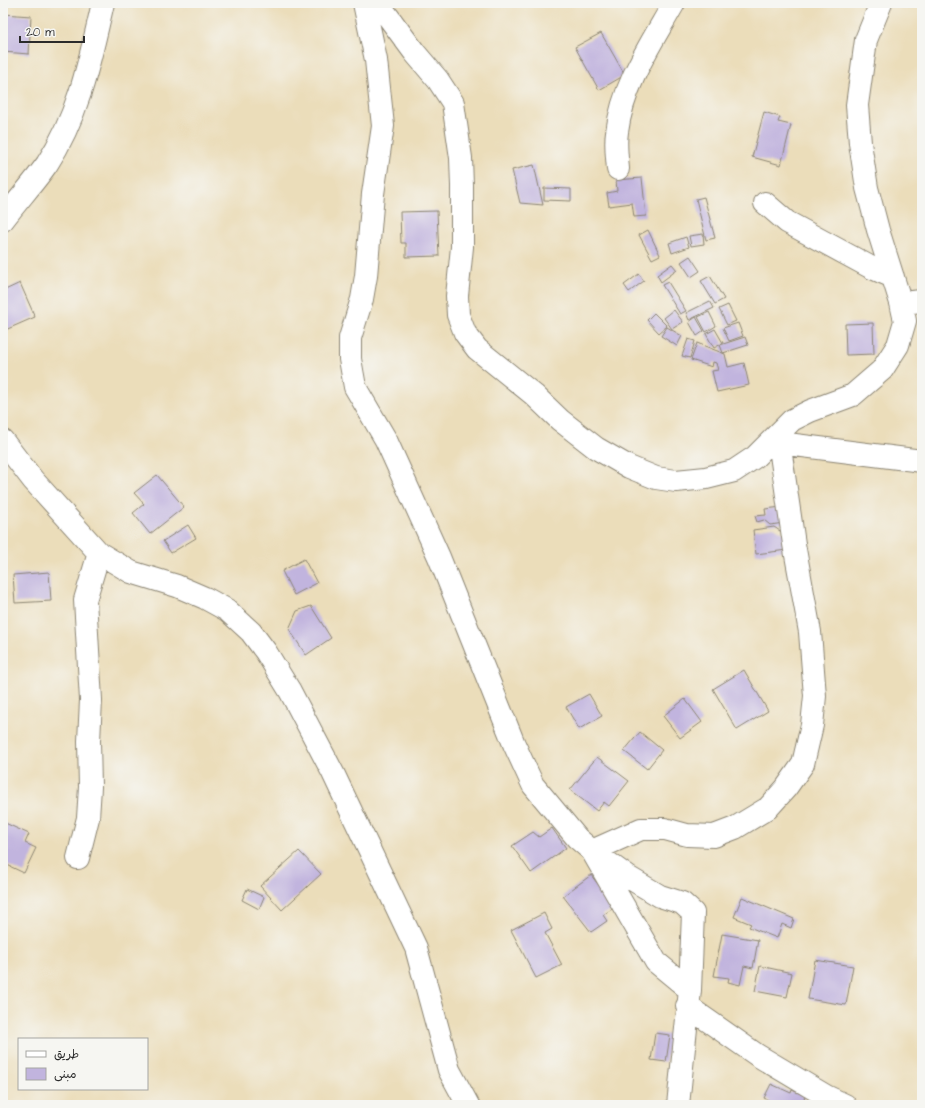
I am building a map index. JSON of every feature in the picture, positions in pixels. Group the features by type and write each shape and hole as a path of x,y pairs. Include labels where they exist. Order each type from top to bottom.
{"street":[{"path":"3,220 46,165 65,132 85,80 103,3"},
{"path":"364,3 377,68 383,126 373,194 366,276 362,299 350,338 350,359 355,387 386,440 440,557 514,744 533,785 576,838 592,851 628,877 660,896 682,903 693,913 688,998 678,1105"},
{"path":"378,3 415,53 438,80 453,103 461,158 462,186 462,247 457,296 458,315 466,333 477,349 534,395 560,420 596,448 629,467 656,478 676,481 706,478 734,471 779,438 792,420 810,411 853,395 882,370 898,346 912,302 893,277 878,230 867,188 860,143 858,105 866,40 881,3"},
{"path":"618,169 616,133 623,101 637,68 674,3"},
{"path":"765,203 787,222 872,268 893,277"},
{"path":"592,851 641,829 665,829 687,835 714,836 735,828 768,808 786,788 803,764 812,726 815,696 810,632 794,544 779,438"},
{"path":"779,438 922,461"},
{"path":"3,441 33,480 99,553 131,572 176,586 205,598 227,610 251,632 266,652 290,691 333,773 416,948 449,1070 468,1105"},
{"path":"78,858 88,818 90,787 89,741 91,700 85,600 99,553"},
{"path":"592,851 656,962 688,998 757,1055 826,1096 845,1105"}],"building":[{"path":"3,14 31,16 29,54 3,52"},
{"path":"601,33 625,75 599,90 575,47"},
{"path":"764,112 780,117 778,122 791,125 781,165 752,157"},
{"path":"534,165 543,205 520,203 512,170"},
{"path":"642,178 646,216 634,217 632,203 609,206 607,193 617,191 616,180"},
{"path":"544,188 571,189 571,201 544,200"},
{"path":"704,197 715,238 706,240 696,199"},
{"path":"437,211 439,256 406,257 406,243 401,243 400,212"},
{"path":"648,230 660,255 652,259 639,235"},
{"path":"703,234 704,244 691,246 689,236"},
{"path":"686,237 689,247 672,253 669,243"},
{"path":"690,256 700,271 691,277 681,262"},
{"path":"672,264 677,270 661,282 657,275"},
{"path":"639,274 644,281 629,292 624,285"},
{"path":"710,276 724,299 715,304 701,281"},
{"path":"668,282 686,311 680,314 662,285"},
{"path":"20,283 35,317 3,331 3,291"},
{"path":"710,301 714,308 689,320 686,313"},
{"path":"728,305 736,321 727,325 719,309"},
{"path":"674,310 683,322 672,329 664,318"},
{"path":"709,312 716,326 706,332 698,317"},
{"path":"654,313 667,326 659,333 647,320"},
{"path":"696,317 704,331 697,336 689,322"},
{"path":"738,323 743,336 729,341 723,328"},
{"path":"873,323 874,354 846,355 845,324"},
{"path":"667,327 682,336 677,346 661,336"},
{"path":"715,329 723,343 714,348 706,334"},
{"path":"745,337 748,345 723,353 720,345"},
{"path":"688,339 695,341 690,358 682,356"},
{"path":"697,343 725,354 728,367 744,363 749,385 717,392 712,371 718,370 716,363 713,362 712,367 691,360"},
{"path":"157,475 184,507 150,534 133,513 144,504 134,493"},
{"path":"782,507 784,523 770,525 764,520 757,522 755,516 766,515 765,509"},
{"path":"188,525 196,538 171,553 163,541"},
{"path":"774,527 786,535 787,550 756,554 753,530"},
{"path":"304,559 317,583 294,595 282,571"},
{"path":"49,572 51,601 15,603 13,575"},
{"path":"311,606 331,638 306,655 289,629 297,611"},
{"path":"744,670 768,711 737,730 713,689"},
{"path":"589,694 602,716 579,729 566,707"},
{"path":"685,699 702,722 680,738 663,716"},
{"path":"640,732 662,750 647,769 624,751"},
{"path":"597,757 629,781 609,806 604,802 597,811 570,790"},
{"path":"3,822 29,834 25,843 36,848 24,873 3,863"},
{"path":"552,828 566,848 531,873 512,846 533,832 539,837"},
{"path":"299,851 321,874 282,910 260,886"},
{"path":"591,875 615,907 603,915 607,921 591,932 563,896"},
{"path":"247,889 264,897 259,909 242,900"},
{"path":"742,897 794,919 791,928 782,924 777,938 749,927 751,924 734,917"},
{"path":"544,913 552,929 545,933 562,965 536,978 511,930"},
{"path":"722,934 758,940 753,968 744,966 740,985 728,982 729,978 714,976"},
{"path":"815,960 853,966 846,1005 808,999"},
{"path":"760,966 792,973 787,997 755,991"},
{"path":"655,1033 670,1035 666,1062 651,1060"},
{"path":"771,1084 791,1093 792,1090 805,1096 801,1105 768,1105 770,1101 764,1098"}]}
